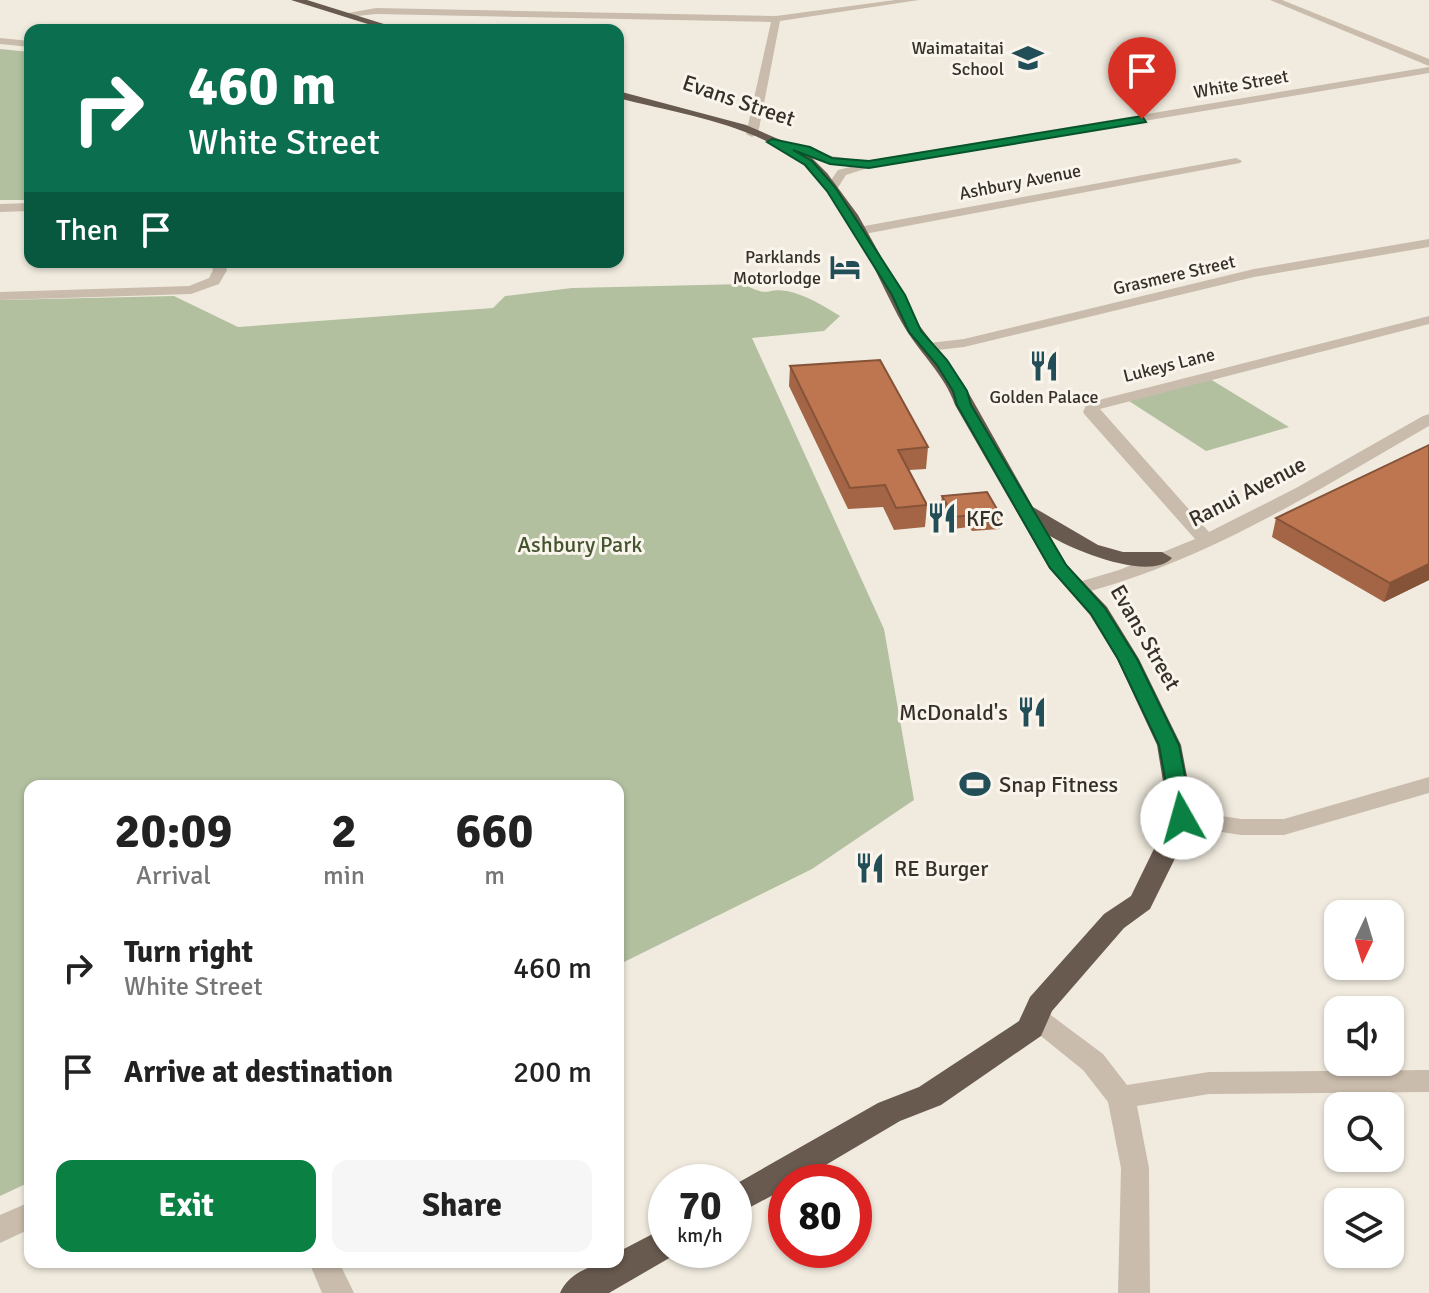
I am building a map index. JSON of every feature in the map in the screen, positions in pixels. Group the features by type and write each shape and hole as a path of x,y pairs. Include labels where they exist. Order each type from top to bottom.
{"highway":[{"path":"296,0 379,24"},
{"name":"Evans Street","path":"624,96 772,142 809,163 831,189 898,295 915,332 960,391 964,405 1028,511 1034,529 1059,568 1099,612 1128,659 1161,725 1175,764 1182,818"},
{"path":"1028,511 1062,536 1099,555 1141,560 1162,558"},
{"path":"752,1192 889,1112 930,1096 1031,1028 1040,1005 1114,921 1141,902 1182,818"},
{"path":"624,1266 648,1252"},
{"path":"577,1293 621,1268"}],"street":[{"path":"702,17 705,0"},
{"path":"347,14 376,11 776,19 915,0"},
{"path":"1274,0 1429,63"},
{"path":"752,134 776,19"},
{"path":"0,41 24,43"},
{"path":"0,47 24,49"},
{"name":"White Street","path":"831,189 840,174 869,164 1429,70"},
{"name":"White Street","path":"772,142 806,149 830,161 869,164"},
{"name":"Ashbury Avenue","path":"859,231 1236,161"},
{"path":"0,208 24,207"},
{"name":"Grasmere Street","path":"929,347 964,343 1321,259 1389,246 1429,243"},
{"path":"0,296 191,290 214,281 219,268"},
{"name":"Lukeys Lane","path":"1206,540 1091,412 1093,406 1429,320"},
{"name":"Ranui Avenue","path":"1079,588 1118,578 1206,540 1429,419"},
{"path":"1182,818 1241,827 1284,827 1429,785"},
{"path":"1035,1017 1093,1062 1121,1098 1135,1168 1134,1293"},
{"path":"1121,1098 1209,1083 1429,1081"},
{"path":"0,1229 24,1218"},
{"path":"327,1268 338,1293"}],"green space":[{"path":"0,49 24,51 24,200 0,200"},
{"name":"Ashbury Park","path":"744,284 763,292 780,290 794,293 840,316 824,331 752,338 884,629 914,800 812,869 624,962 624,780 24,780 24,1185 0,1196 0,300 174,296 238,327 493,308 505,296 572,288"},
{"path":"1210,379 1289,427 1206,451 1129,401"}],"building":[{"path":"880,360 928,447 898,450 927,505 896,508 885,485 850,488 790,366"},
{"path":"1429,445 1429,564 1390,583 1276,518"},
{"path":"987,492 1001,516 973,519 971,515 954,517 942,496"}],"place":[{"name":"Waimataitai School","path":"1028,58"},
{"name":"Parklands Motorlodge","path":"845,267"},
{"name":"Golden Palace","path":"1044,366"},
{"name":"KFC","path":"942,518"},
{"name":"McDonald's","path":"1032,712"},
{"name":"Snap Fitness","path":"975,784"},
{"name":"RE Burger","path":"870,868"}],"route":[{"path":"1142,119 869,164 830,161 806,149 772,142 798,155 825,180 898,295 915,332 943,363 960,391 964,405 1028,511 1034,529 1059,568 1099,612 1128,659 1169,745 1175,764 1182,818"}]}
